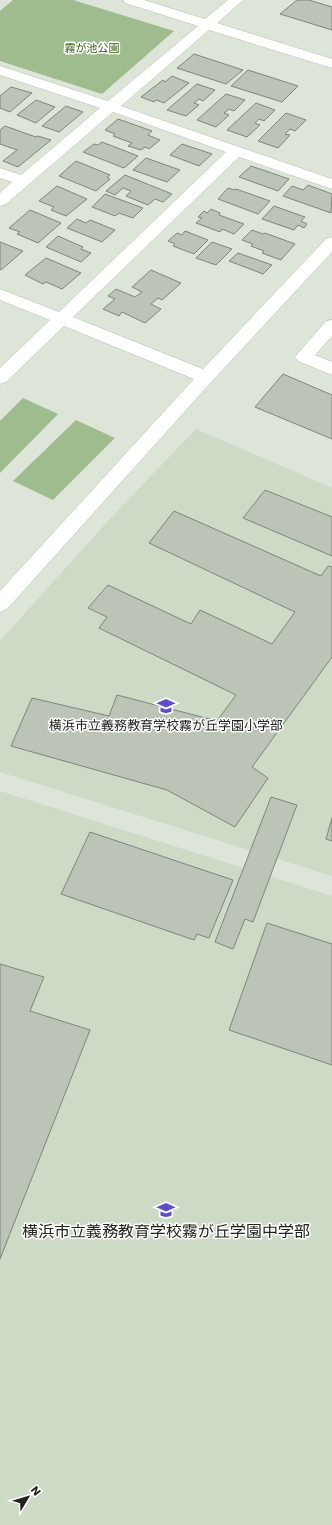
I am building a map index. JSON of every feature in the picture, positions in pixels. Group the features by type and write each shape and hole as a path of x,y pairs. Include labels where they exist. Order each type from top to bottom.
{"street":[{"path":"130,0 332,64"},
{"path":"0,200 236,0"},
{"path":"0,70 332,184"},
{"path":"0,378 236,151"},
{"path":"0,173 23,181"},
{"path":"0,604 206,377 332,242"},
{"path":"0,294 206,377"},
{"path":"332,325 304,357 332,369"}],"shaded area":[{"name":"横浜市立義務教育学校霧が丘学園小学部","path":"196,429 332,488 332,876 0,772 0,641 107,522"},
{"name":"横浜市立義務教育学校霧が丘学園中学部","path":"0,791 332,896 332,1525 0,1525"}],"green space":[{"name":"霧が池公園","path":"13,0 73,0 174,31 102,94 0,61 0,11"},
{"path":"23,398 58,414 0,473 0,421"},
{"path":"76,420 115,438 53,500 13,481"}],"building":[{"path":"297,0 309,0 332,7 332,30 280,14"},
{"path":"194,54 243,70 226,84 177,68"},
{"path":"248,70 298,86 282,102 231,86"},
{"path":"172,76 189,83 164,103 156,100 154,102 141,97 163,80 165,82"},
{"path":"197,84 215,90 203,101 199,99 194,103 199,105 186,116 167,110"},
{"path":"11,87 32,93 10,112 0,108 0,96"},
{"path":"226,94 245,100 234,111 229,109 224,113 229,115 216,127 197,120"},
{"path":"36,100 55,107 36,123 17,115"},
{"path":"256,103 275,110 264,121 259,119 255,123 260,125 247,137 227,130"},
{"path":"66,106 83,112 59,132 42,126"},
{"path":"286,113 306,120 295,131 290,129 285,134 290,135 278,148 258,141"},
{"path":"118,119 152,131 148,135 160,140 149,149 145,147 141,150 128,146 132,143 113,136 115,134 105,130"},
{"path":"5,126 36,137 38,136 51,140 18,167 3,161 17,150 0,144 0,130"},
{"path":"102,142 138,156 124,168 83,152 94,144 98,145"},
{"path":"182,144 212,154 199,166 170,155"},
{"path":"146,158 180,170 167,182 133,170"},
{"path":"76,161 110,175 107,177 110,179 96,191 59,176"},
{"path":"251,166 289,179 278,191 239,177"},
{"path":"125,175 172,194 163,202 155,199 148,205 126,196 131,191 123,188 115,195 106,191"},
{"path":"308,185 332,194 331,213 283,196 292,186 303,190"},
{"path":"57,186 87,199 66,216 51,210 54,207 39,201"},
{"path":"228,188 234,190 236,189 270,201 258,214 218,199"},
{"path":"105,194 143,208 133,218 119,213 115,216 92,207"},
{"path":"274,206 305,217 301,221 307,224 304,228 298,225 294,230 262,219"},
{"path":"211,209 220,213 219,215 244,224 234,234 222,229 220,232 196,223 202,218 198,217 204,211 207,213"},
{"path":"30,210 61,223 38,243 17,234 20,232 9,228"},
{"path":"77,219 86,223 90,220 115,230 102,242 67,228"},
{"path":"252,230 295,244 281,260 262,253 264,251 251,246 253,244 242,240"},
{"path":"185,231 208,240 194,254 173,246 175,244 168,241 177,233 182,235"},
{"path":"58,236 83,247 81,249 91,253 81,262 46,247"},
{"path":"0,242 23,251 1,270 0,269"},
{"path":"212,242 232,249 216,265 196,258"},
{"path":"238,253 272,265 263,274 229,261"},
{"path":"46,258 81,273 62,289 46,282 43,284 25,275"},
{"path":"151,270 181,283 162,300 158,298 151,304 161,309 145,323 122,312 119,316 103,309 115,299 108,296 116,289 135,297 142,292 132,287"},
{"path":"283,374 332,395 332,439 255,407"},
{"path":"265,490 332,517 332,556 243,518"},
{"path":"174,511 321,576 328,566 332,567 332,657 252,767 268,778 235,827 167,790 11,746 32,698 109,716 117,695 217,721 236,695 99,628 107,617 88,608 108,585 191,624 200,610 272,644 295,612 149,543"},
{"path":"271,797 297,805 253,922 245,919 233,949 215,942"},
{"path":"332,818 332,841 326,839"},
{"path":"90,832 233,880 209,938 197,934 194,940 61,894"},
{"path":"267,923 332,944 332,1065 229,1030"},
{"path":"0,964 44,977 30,1011 90,1030 0,1259"}],"place":[{"name":"横浜市立義務教育学校霧が丘学園小学部","path":"166,706"},
{"name":"横浜市立義務教育学校霧が丘学園中学部","path":"166,1210"}]}
